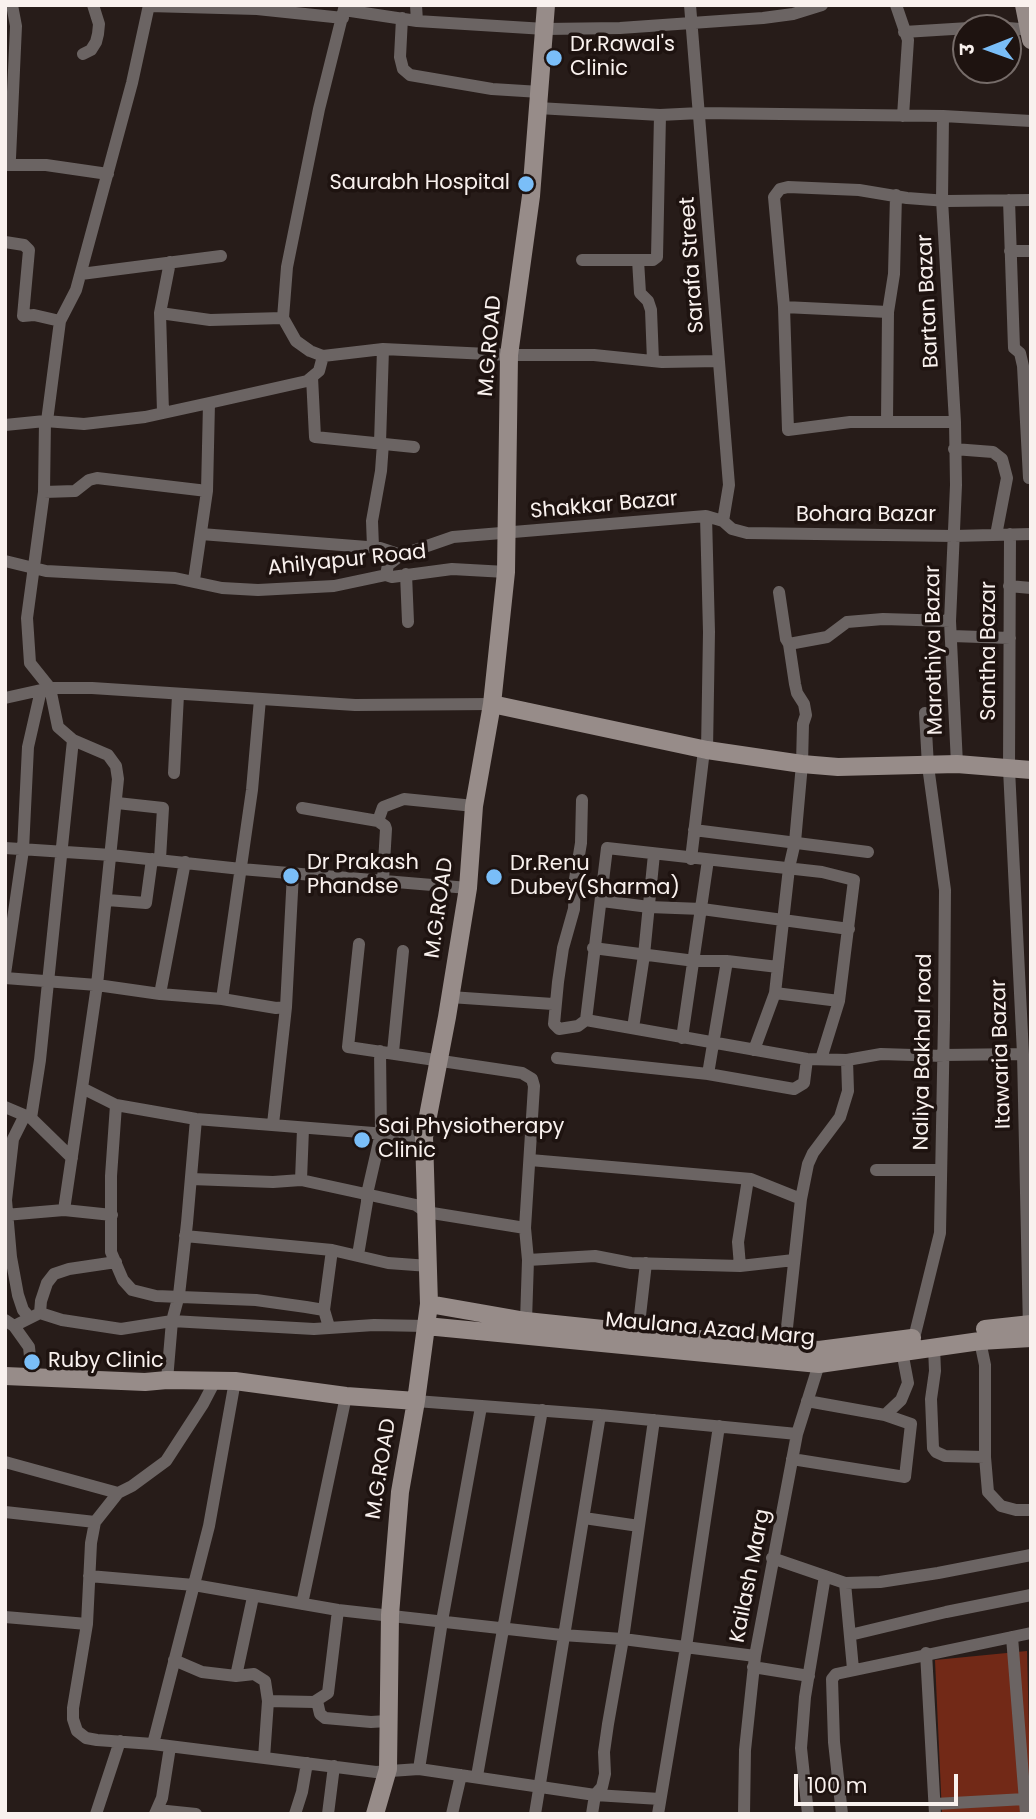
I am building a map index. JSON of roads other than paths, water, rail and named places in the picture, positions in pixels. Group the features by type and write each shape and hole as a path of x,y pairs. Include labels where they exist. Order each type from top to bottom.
{"street":[{"path":"5,162 10,158 16,26 12,5"},
{"path":"83,54 91,50 98,34 99,24 93,5"},
{"path":"416,5 417,21"},
{"name":"M.G.ROAD","path":"375,1814 388,1769 390,1615 400,1492 429,1304 424,1137 468,888 474,806 492,704 506,572 509,355 531,196 545,5"},
{"name":"Sarafa Street","path":"690,5 729,485 723,521"},
{"path":"64,1210 97,985 118,779 116,766 107,755 73,740 56,722 46,689 30,663 27,618 44,492 46,421 60,321 81,274 132,83 149,6 344,11 417,21 545,29 692,23 793,14 822,5"},
{"path":"896,5 908,40 903,117"},
{"path":"1024,5 1030,33"},
{"path":"344,11 319,109 287,267 283,318 296,341 323,356 383,349 509,355 594,355 653,361 719,361"},
{"path":"401,18 400,57 403,69 410,75 539,100 660,115 700,113 943,116 1031,121"},
{"path":"904,32 952,29"},
{"path":"582,260 655,259 658,254 660,115"},
{"name":"Bartan Bazar","path":"943,116 942,200 956,485"},
{"path":"5,162 108,174"},
{"path":"955,422 850,422 788,430 784,307 774,203 780,189 788,187 848,189 942,200 1031,200"},
{"path":"887,422 888,312 894,274 896,195"},
{"path":"1007,478 1030,478 1023,366 1025,352 1014,348 1009,200"},
{"path":"5,242 24,245 29,250 23,316 60,321"},
{"path":"1010,251 1031,251"},
{"path":"81,274 221,256"},
{"path":"638,260 640,293 648,301 651,310 653,361"},
{"path":"163,412 159,313 170,262"},
{"path":"784,307 888,312"},
{"path":"159,313 210,320 283,318"},
{"path":"373,547 372,521 381,471 383,349"},
{"path":"5,425 46,421 84,424 145,417 307,381 319,371 323,356"},
{"path":"312,377 315,437 414,447"},
{"path":"194,580 207,491 209,403"},
{"path":"954,449 993,452 1002,459 1007,478 996,535"},
{"path":"44,492 75,491 89,480 97,478 207,491"},
{"name":"Marothiya Bazar","path":"956,485 950,621 957,764"},
{"path":"691,859 705,750 709,632 706,516"},
{"name":"Shakkar Bazar","path":"401,555 453,537 706,516"},
{"name":"Bohara Bazar","path":"706,516 747,533 954,536 1031,534"},
{"path":"201,534 387,549 401,555 388,565 386,575"},
{"name":"Santha Bazar","path":"1009,769 1010,534"},
{"name":"Ahilyapur Road","path":"5,561 46,570 194,580 222,588 294,590 334,586 386,575 392,577 452,569 506,572"},
{"path":"406,574 408,622"},
{"path":"1009,586 1031,588"},
{"path":"754,1050 775,993 789,868 795,842 803,724 806,715 795,684 779,592"},
{"path":"789,644 827,637 847,622 883,619 950,621"},
{"path":"952,635 1010,638"},
{"path":"46,689 27,747 23,850 5,976 286,1007"},
{"path":"5,698 46,689 135,690 355,705 492,704 705,750 802,764 838,767 957,764 1031,771"},
{"path":"174,773 178,695"},
{"path":"222,999 252,790 260,699"},
{"name":"Naliya Bakhal road","path":"908,1344 940,1233 945,890 928,766 925,713"},
{"path":"73,740 40,1059 27,1118 13,1139 8,1173 6,1215 11,1257 23,1310 35,1315 121,1329 172,1321 302,1328 426,1326"},
{"name":"Itawaria Bazar","path":"1009,769 1027,1100 1030,1331"},
{"path":"378,821 383,807 404,799 474,806"},
{"path":"582,800 581,844 575,879 574,909 564,947 555,1007 554,1024 559,1029 578,1026 586,1020 807,1059 847,1060 881,1054 1023,1054"},
{"path":"107,900 146,903 163,808 117,803"},
{"path":"302,808 378,821 386,829 383,880"},
{"path":"694,830 868,852"},
{"path":"5,848 111,855 468,888"},
{"path":"586,1020 607,848 822,872 853,880 839,1001 821,1059"},
{"path":"633,1028 644,955 654,854"},
{"path":"682,1038 708,860"},
{"path":"160,995 186,862"},
{"path":"273,1124 286,1007 293,873"},
{"path":"602,901 649,907 702,909 849,929"},
{"path":"359,944 348,1047 528,1075 534,1086 525,1228 528,1260 526,1321"},
{"path":"593,948 695,961 727,961 778,967"},
{"path":"393,1052 402,951"},
{"path":"708,1074 727,961"},
{"path":"775,993 839,1001"},
{"path":"450,998 553,1004 555,1007"},
{"path":"358,1255 367,1194 381,1133 380,1051"},
{"path":"557,1058 708,1074 794,1089 804,1083 807,1059"},
{"path":"784,1355 801,1199 808,1164 840,1117 848,1091 847,1060"},
{"path":"82,1088 116,1105 196,1119 424,1137"},
{"path":"116,1105 111,1252 123,1280 132,1290 156,1296 256,1300 324,1310"},
{"path":"5,1107 27,1118 72,1158"},
{"path":"167,1380 172,1321 179,1295 196,1119"},
{"path":"301,1180 303,1129"},
{"path":"530,1160 748,1179 801,1199"},
{"path":"876,1170 941,1170"},
{"path":"191,1179 273,1182 301,1180 416,1205 426,1212 525,1228"},
{"path":"740,1266 738,1242 748,1179"},
{"path":"6,1215 64,1210 112,1215"},
{"path":"185,1236 332,1250 388,1262 429,1266"},
{"path":"329,1327 324,1310 332,1250"},
{"path":"528,1260 595,1256 631,1263 740,1266 794,1260"},
{"path":"32,1377 29,1347 9,1323 35,1315 47,1283 54,1274 116,1262"},
{"path":"638,1333 646,1263"},
{"name":"Maulana Azad Marg","path":"429,1304 526,1321 638,1333 784,1355"},
{"name":"Maulana Azad Marg","path":"426,1326 819,1357 1030,1331"},
{"name":"Maulana Azad Marg","path":"908,1344 934,1347 1030,1331"},
{"path":"980,1341 985,1365 985,1458 988,1492 996,1502 1008,1509 1031,1510"},
{"path":"885,1415 901,1400 908,1382 908,1344"},
{"path":"934,1347 935,1371 931,1399 933,1448 945,1456 985,1458"},
{"name":"Kailash Marg","path":"744,1814 745,1750 754,1662 797,1433 819,1357"},
{"path":"5,1376 145,1382 235,1381 346,1396 797,1433"},
{"path":"215,1381 166,1461 118,1493 95,1522 91,1543 87,1624 73,1708 77,1731 86,1738 376,1772 388,1769 419,1769 595,1795 660,1799"},
{"path":"153,1744 209,1526 235,1381"},
{"path":"302,1604 346,1396"},
{"path":"792,1459 905,1477 911,1424 885,1415 807,1401"},
{"path":"419,1769 442,1621 481,1406"},
{"path":"477,1776 542,1410"},
{"path":"535,1814 562,1635 600,1415"},
{"path":"592,1814 595,1795 602,1787 605,1774 604,1752 654,1420"},
{"path":"657,1814 686,1647 719,1426"},
{"path":"5,1462 118,1493"},
{"path":"5,1512 95,1522"},
{"path":"584,1518 639,1526"},
{"path":"772,1558 845,1583 938,1573 1031,1555"},
{"path":"89,1576 194,1586 338,1610 686,1647 809,1676"},
{"path":"808,1814 801,1748 825,1576"},
{"path":"845,1583 853,1669"},
{"path":"850,1635 970,1606 1031,1595"},
{"path":"236,1676 253,1597"},
{"path":"268,1701 317,1701 328,1693 331,1686 338,1610"},
{"path":"5,1617 87,1624"},
{"path":"842,1814 834,1742 832,1679 836,1674 1031,1633"},
{"path":"1013,1637 1026,1814"},
{"path":"926,1653 935,1809 1025,1798"},
{"path":"174,1660 202,1672 236,1676 254,1674 265,1681 268,1701 264,1758"},
{"path":"317,1701 320,1714 325,1718 387,1721"},
{"path":"96,1814 120,1741"},
{"path":"170,1747 162,1798 156,1812 196,1814"},
{"path":"295,1814 307,1763"},
{"path":"328,1814 334,1766"},
{"path":"452,1814 461,1775"}],"place":[{"name":"Dr.Rawal's Clinic","path":"554,58"},
{"name":"Saurabh Hospital","path":"526,184"},
{"name":"Dr Prakash Phandse","path":"291,876"},
{"name":"Dr.Renu Dubey(Sharma)","path":"494,877"},
{"name":"Sai Physiotherapy Clinic","path":"362,1140"},
{"name":"Ruby Clinic","path":"32,1362"}]}
